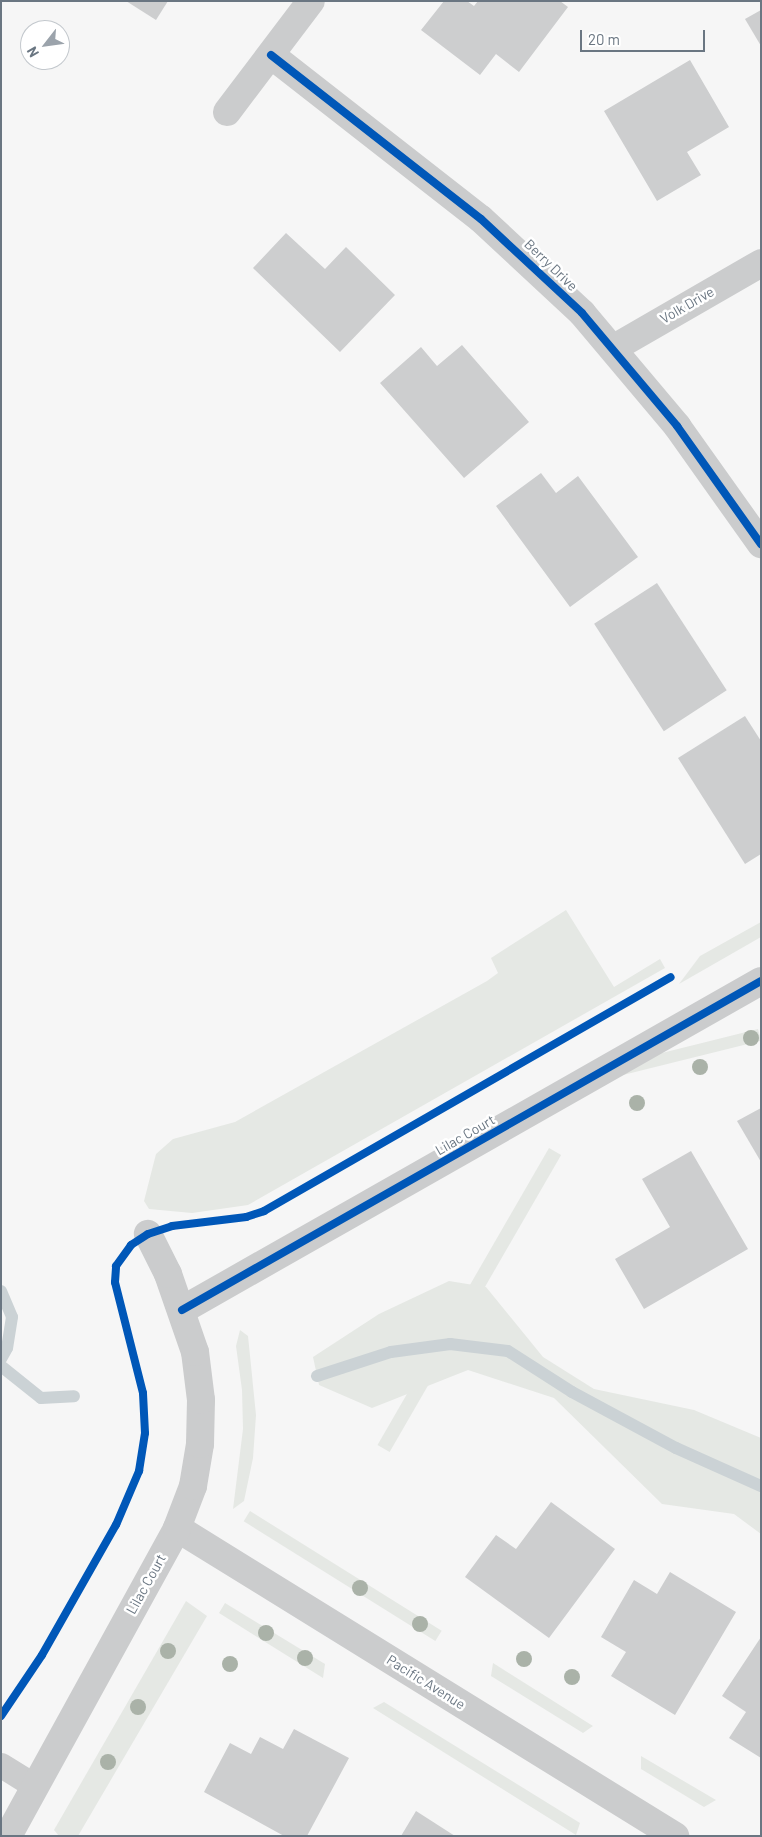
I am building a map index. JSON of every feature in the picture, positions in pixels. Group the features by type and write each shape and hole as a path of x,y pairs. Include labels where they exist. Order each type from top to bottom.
{"street":[{"path":"227,112 311,1"},
{"name":"Berry Drive","path":"271,55 481,218 550,282 614,348 708,467 761,544"},
{"name":"Volk Drive","path":"614,348 761,263"},
{"name":"Lilac Court","path":"182,1310 761,981"},
{"name":"Lilac Court","path":"8,1836 176,1528 193,1486 200,1444 201,1400 195,1352 182,1310 148,1234"},
{"name":"Pacific Avenue","path":"176,1528 659,1832"}],"lane":[{"path":"1,1765 35,1786"}],"shaded area":[{"path":"566,910 614,987 660,959 665,968 248,1205 192,1213 149,1209 144,1201 156,1154 173,1139 235,1122 487,981 498,973 491,958"},
{"path":"761,922 761,937 679,984 700,956"},
{"path":"758,1029 761,1041 600,1081 597,1069"},
{"path":"549,1148 561,1155 390,1452 377,1445"},
{"path":"449,1281 486,1287 543,1357 594,1389 694,1410 761,1438 761,1534 734,1514 662,1504 554,1398 468,1370 372,1408 319,1385 313,1357 379,1314"},
{"path":"240,1330 248,1336 256,1415 253,1458 244,1501 233,1509 243,1429 242,1390 236,1346"},
{"path":"250,1511 442,1631 435,1641 244,1521"},
{"path":"186,1601 207,1616 78,1836 59,1836 54,1830"},
{"path":"225,1603 325,1664 323,1678 219,1613"},
{"path":"493,1663 593,1726 583,1733 491,1676"},
{"path":"384,1702 580,1823 576,1835 373,1708"},
{"path":"641,1756 716,1800 704,1807 641,1769"}],"building":[{"path":"126,1 168,1 156,20"},
{"path":"444,1 467,1 474,6 478,1 560,1 568,7 519,72 496,54 480,75 421,30"},
{"path":"761,10 761,46 745,19"},
{"path":"690,60 729,127 687,152 701,175 657,201 604,111"},
{"path":"286,233 325,269 346,247 395,295 340,352 253,268"},
{"path":"462,345 529,422 464,478 380,383 421,347 437,366"},
{"path":"541,473 556,493 578,476 638,557 570,607 496,506"},
{"path":"657,583 727,690 664,731 594,624"},
{"path":"745,716 761,741 761,854 745,864 678,758"},
{"path":"761,1108 761,1162 737,1121"},
{"path":"691,1151 748,1249 644,1309 615,1259 670,1227 642,1179"},
{"path":"551,1502 615,1549 549,1638 465,1577 496,1535 516,1549"},
{"path":"670,1572 736,1612 675,1715 611,1676 626,1652 601,1637 634,1580 657,1594"},
{"path":"761,1637 761,1758 729,1738 746,1712 722,1696"},
{"path":"294,1729 349,1758 307,1836 284,1836 204,1792 230,1743 251,1754 260,1737 283,1749"},
{"path":"416,1811 455,1836 401,1836"}],"waterway":[{"path":"1,1291 12,1317 7,1348 1,1359"},
{"path":"317,1376 391,1352 450,1344 508,1351 572,1392 676,1448 761,1486"},
{"path":"1,1366 41,1398 74,1396"}],"cycle path":[{"path":"271,55 481,219 582,313 677,426 761,544"},
{"path":"1,1716 42,1655 116,1525 139,1471 145,1433 143,1393 115,1282 116,1266 131,1245 148,1234 172,1226 246,1217 264,1211 671,977"},
{"path":"182,1310 761,981"}]}
